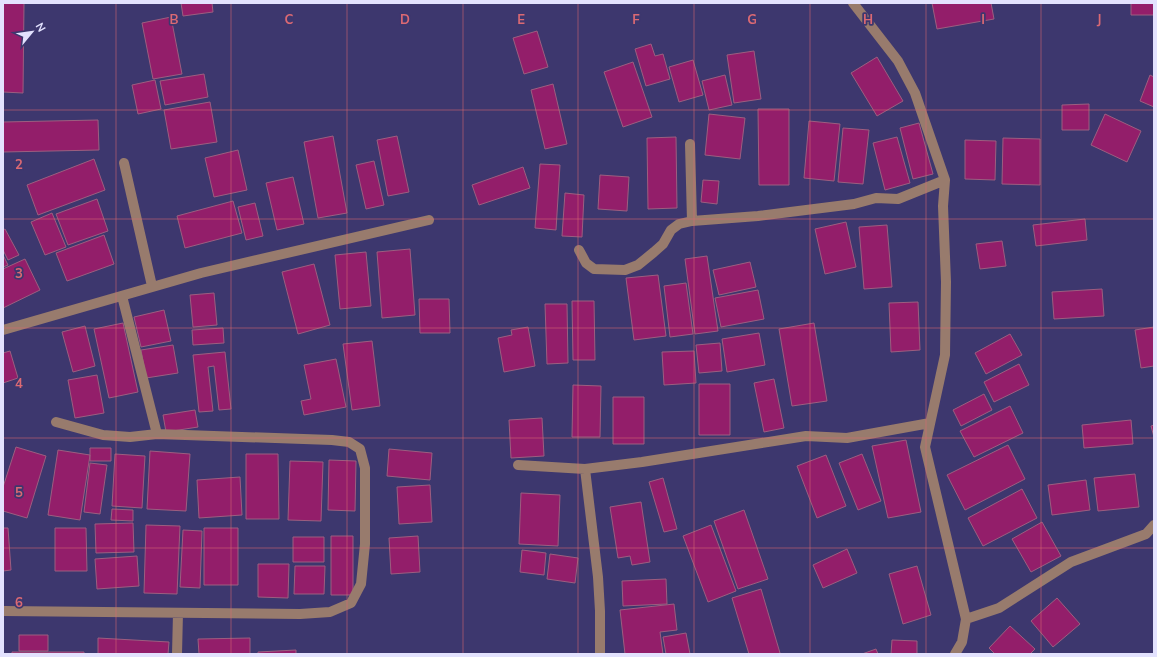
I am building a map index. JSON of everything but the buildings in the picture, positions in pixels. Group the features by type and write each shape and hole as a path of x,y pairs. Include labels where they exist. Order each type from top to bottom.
{"street":[{"path":"853,3 898,61 915,93 945,180 943,206 946,282 945,355 925,447 966,619 962,642 955,654"},
{"path":"690,144 692,221"},
{"path":"124,163 152,286"},
{"path":"578,250 586,263 594,269 624,270 638,265 654,252 663,244 672,230 679,224 692,221 758,216 854,204 876,198 898,200 945,180"},
{"path":"3,330 201,273 429,220"},
{"path":"122,296 156,434"},
{"path":"3,611 300,614 330,612 351,603 361,584 365,544 365,468 360,449 349,442 332,440 156,434 130,437 103,434 56,422"},
{"path":"518,465 585,469 642,462 806,436 847,438 930,423"},
{"path":"585,469 598,577 600,654"},
{"path":"966,619 999,608 1071,562 1146,534 1154,525"},
{"path":"178,613 178,654"}]}
